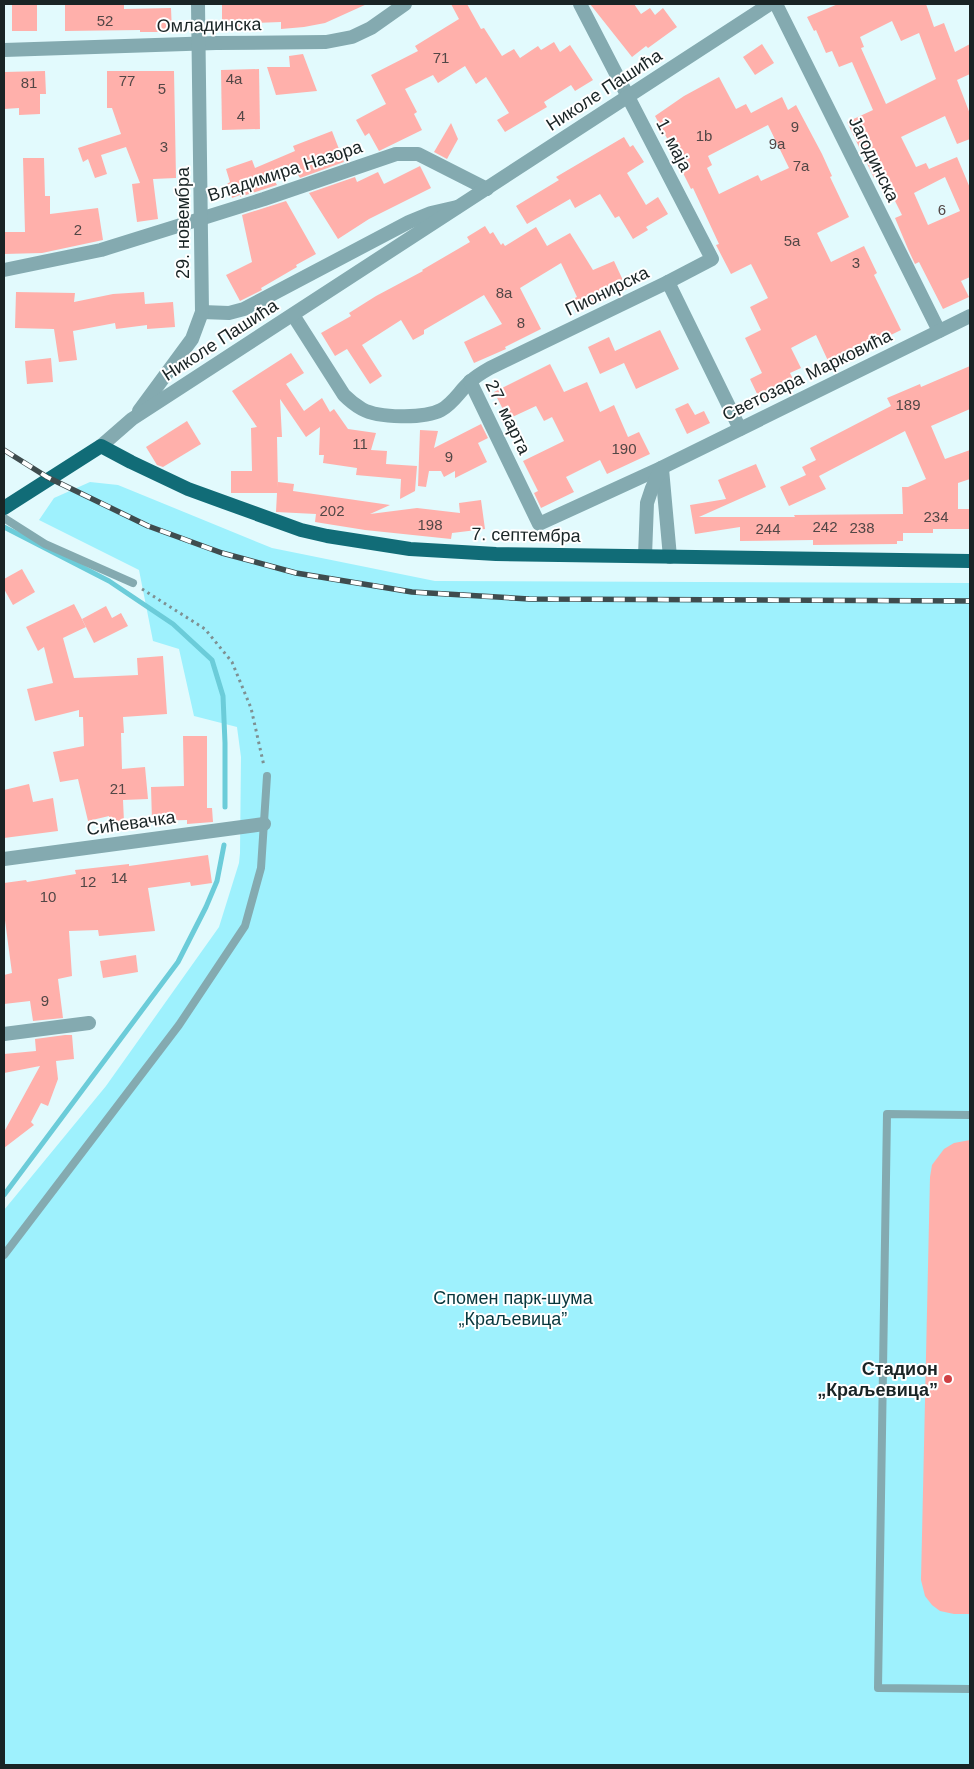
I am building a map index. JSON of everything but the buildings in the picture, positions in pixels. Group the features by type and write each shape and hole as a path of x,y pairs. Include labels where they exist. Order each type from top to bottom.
{"main road":[{"name":"Николе Пашића","path":"4,508 82,460 101,446"},
{"name":"7. септембра","path":"101,446 160,476 217,500 301,530 410,549 448,552 670,557 970,561"}],"street":[{"name":"29. новембра","path":"132,419 192,339 202,312 198,4"},
{"name":"Омладинска","path":"4,50 326,42 352,37 371,28 405,4"},
{"name":"1. маја","path":"580,4 712,260 668,282"},
{"name":"Николе Пашића","path":"101,446 132,419 770,4"},
{"name":"Јагодинска","path":"776,4 939,331"},
{"name":"Владимира Назора","path":"4,270 101,250 264,199 396,154 418,154 487,189"},
{"name":"Николе Пашића","path":"202,312 229,313 244,309 409,222 431,213 458,207"},
{"name":"Пионирска","path":"470,381 490,368 668,282 740,429"},
{"name":"27. марта","path":"293,315 344,395 363,410 411,416 429,415 442,410 456,398 470,381 538,524"},
{"name":"Светозара Марковића","path":"538,524 662,468 970,316"},
{"path":"645,556 647,503 662,468"},
{"path":"662,468 670,557"},
{"name":"Сићевачка","path":"4,859 264,824"},
{"path":"4,1034 89,1023"}],"lane":[{"path":"4,518 45,544 133,583"},
{"path":"4,1255 179,1025 245,926 261,868 267,776"},
{"path":"970,1114 887,1114 878,1688 970,1689"}],"path":[{"path":"133,583 205,629 232,662 250,708 267,776"}],"green space":[{"name":"Спомен парк-шума „Краљевица”","path":"90,482 118,485 272,548 435,581 970,583 970,1765 4,1765 4,1210 106,1086 219,927 239,863 240,853 241,757 237,727 194,716 179,649 153,641 139,570 39,520 54,498"}],"waterway":[{"path":"4,527 109,581 173,624 212,660 223,696 225,807"},
{"path":"4,1195 178,962 217,881 224,845"}],"railway":[{"path":"4,450 47,477 148,526 222,553 296,573 412,592 529,599 970,601"}],"place":[{"name":"Стадион „Краљевица”","path":"948,1379"}]}
